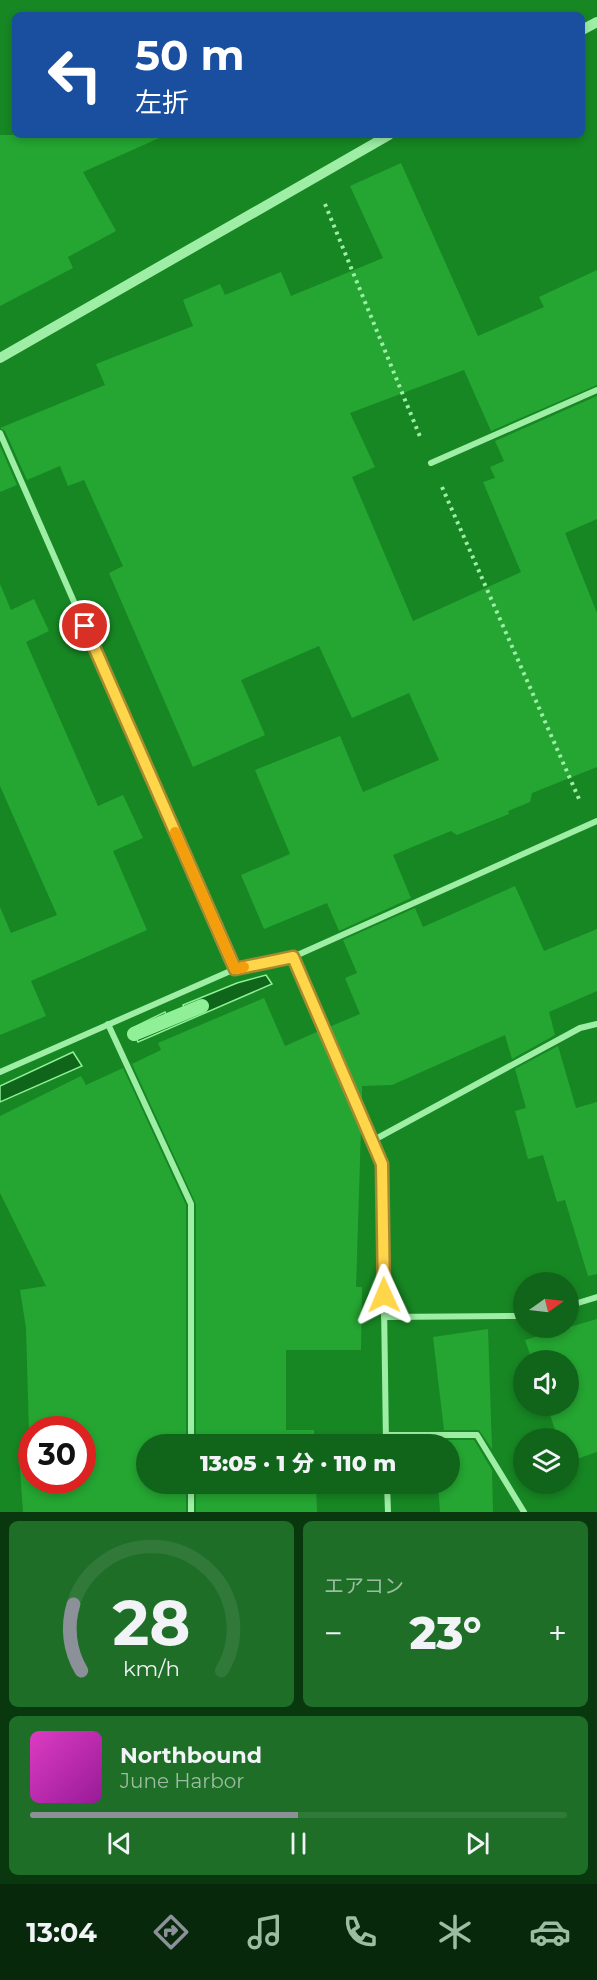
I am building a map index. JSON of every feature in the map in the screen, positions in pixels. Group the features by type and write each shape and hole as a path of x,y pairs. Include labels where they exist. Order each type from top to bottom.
{"street":[{"path":"0,358 384,138"},
{"path":"431,463 597,390"},
{"path":"0,433 235,969"},
{"path":"0,1072 235,969 293,957 594,823"},
{"path":"293,957 382,1164 386,1434"},
{"path":"108,1024 190,1204 191,1434"},
{"path":"372,1141 580,1028 597,1024"},
{"path":"579,1303 597,1297"},
{"path":"384,1317 513,1316"},
{"path":"460,1435 477,1435 524,1512"},
{"path":"191,1494 191,1512"},
{"path":"387,1494 388,1512"}],"path":[{"path":"315,179 431,463 594,823"}],"shaded area":[{"path":"266,975 272,984 138,1042 132,1028 165,1012 169,1024 187,1017 183,1005 237,983"},
{"path":"73,1052 82,1066 0,1102 0,1086"}],"building":[{"path":"0,135 12,135 12,138 159,138 83,172 116,231 68,257 73,268 0,306"},
{"path":"401,163 478,336 544,307 539,297 597,270 597,385 491,431 464,370 350,413 375,467 352,477 413,621 521,572 483,482 495,478 490,467 504,461 495,441 597,396 597,519 565,533 597,613 597,767 532,793 530,802 508,811 509,814 457,835 451,831 393,855 411,898 339,931 327,903 264,929 241,875 290,854 255,770 340,736 363,792 439,760 409,693 352,718 319,646 241,680 265,735 193,767 109,573 123,566 84,480 68,486 60,466 27,480 5,431 0,428 105,385 96,364 193,326 183,300 220,284 225,295 281,272 291,296 383,258 350,186"},
{"path":"0,446 17,485 0,492"},
{"path":"0,584 11,610 34,599 49,631 26,642 98,806 123,795 143,838 113,851 147,930 31,981 46,1016 0,1035 0,907 11,933 57,915 0,786"},
{"path":"515,886 544,951 597,929 597,991 549,1012 555,1035 512,1059 505,1035 392,1085 362,1086 362,1104 329,1027 360,1014 345,978 357,973 343,940 415,908 423,927"},
{"path":"264,998 285,1046 319,1031 361,1128 356,1287 362,1287 361,1350 286,1350 286,1430 314,1430 314,1434 196,1434 196,1204 132,1064 161,1050 158,1043"},
{"path":"558,1046 576,1108 597,1102 597,1274 588,1276 565,1200 557,1202 543,1155 528,1159 515,1111 526,1108 515,1069"},
{"path":"123,1068 186,1205 186,1434 136,1434 136,1494 186,1494 186,1512 23,1512 22,1494 96,1494 96,1416 29,1416 26,1328 20,1290 46,1286 0,1193 0,1116 81,1076 86,1085"},
{"path":"597,1319 597,1452 579,1458 579,1428 555,1428 550,1416 579,1416 579,1350 528,1350 525,1340 579,1338 579,1324"},
{"path":"488,1329 492,1449 479,1430 444,1430 433,1337"},
{"path":"460,1440 474,1440 492,1470 493,1512 440,1512 439,1494 460,1494"},
{"path":"196,1494 316,1494 317,1512 196,1512"}],"waterway":[{"path":"134,1034 202,1006"}],"slow traffic":[{"path":"175,832 235,969 244,967"}],"route":[{"path":"85,626 235,969 293,957 382,1164 384,1295"}]}
